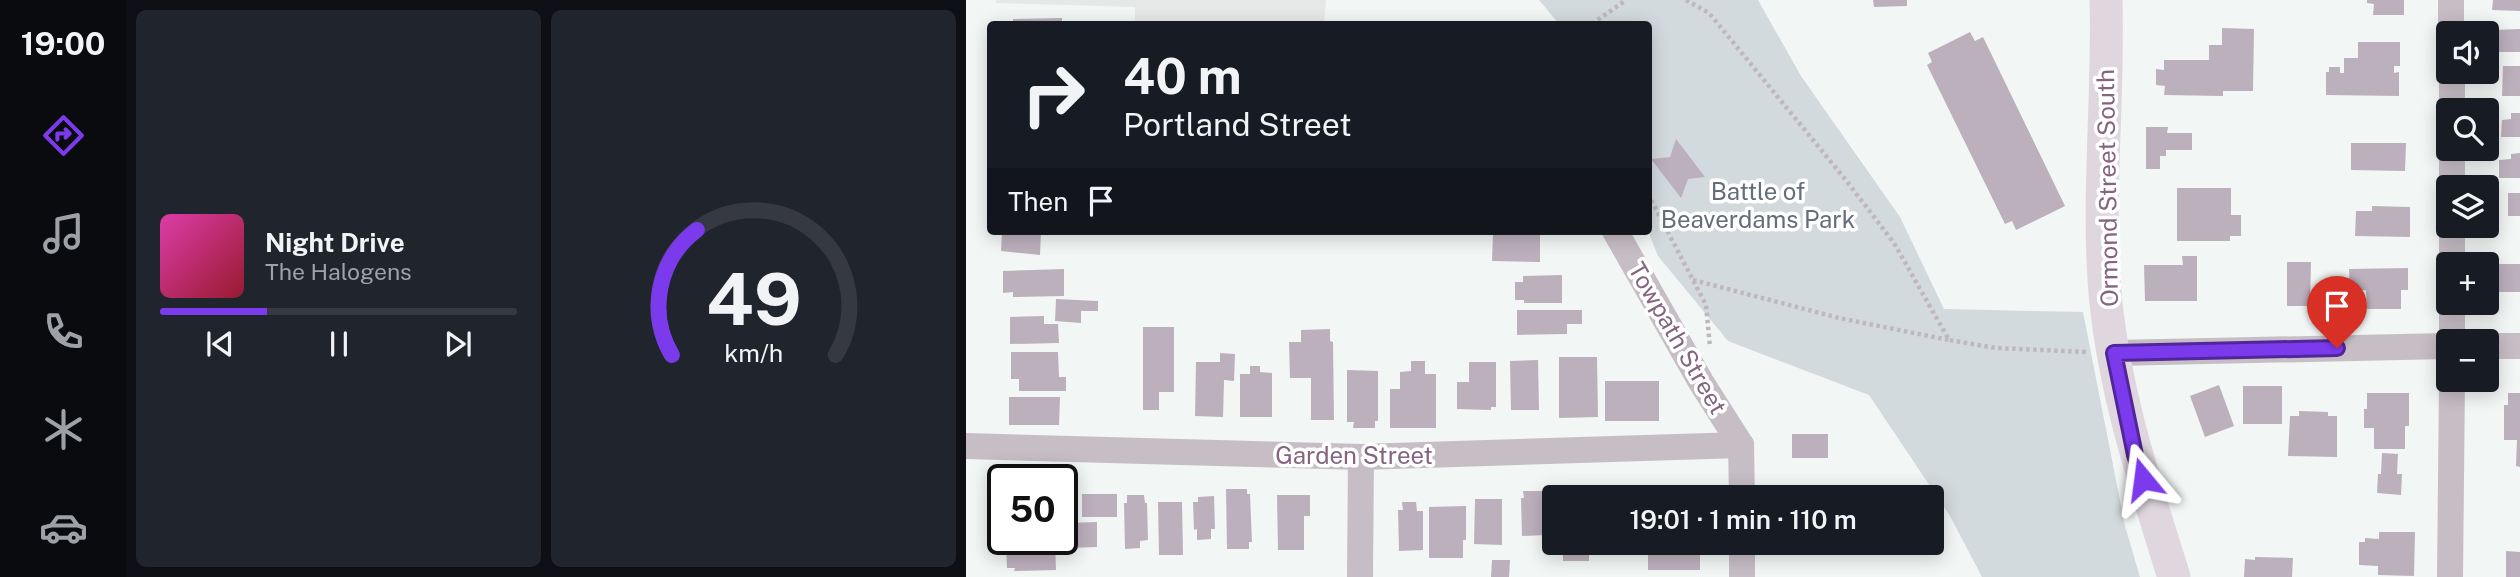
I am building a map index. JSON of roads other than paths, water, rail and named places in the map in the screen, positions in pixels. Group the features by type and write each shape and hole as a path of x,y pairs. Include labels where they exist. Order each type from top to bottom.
{"main road":[{"name":"Ormond Street South","path":"2106,0 2106,303 2135,455 2174,577"}],"street":[{"path":"2451,0 2452,21"},
{"name":"Towpath Street","path":"1617,235 1741,445"},
{"path":"2114,353 2436,346"},
{"path":"2499,346 2520,346"},
{"path":"2450,577 2452,392"},
{"path":"1741,445 1741,485"},
{"name":"Garden Street","path":"966,446 1361,457 1741,445"},
{"path":"1360,577 1361,457"},
{"path":"1742,555 1742,577"}],"park label":[{"name":"Battle of Beaverdams Park","path":"1758,205"}]}
